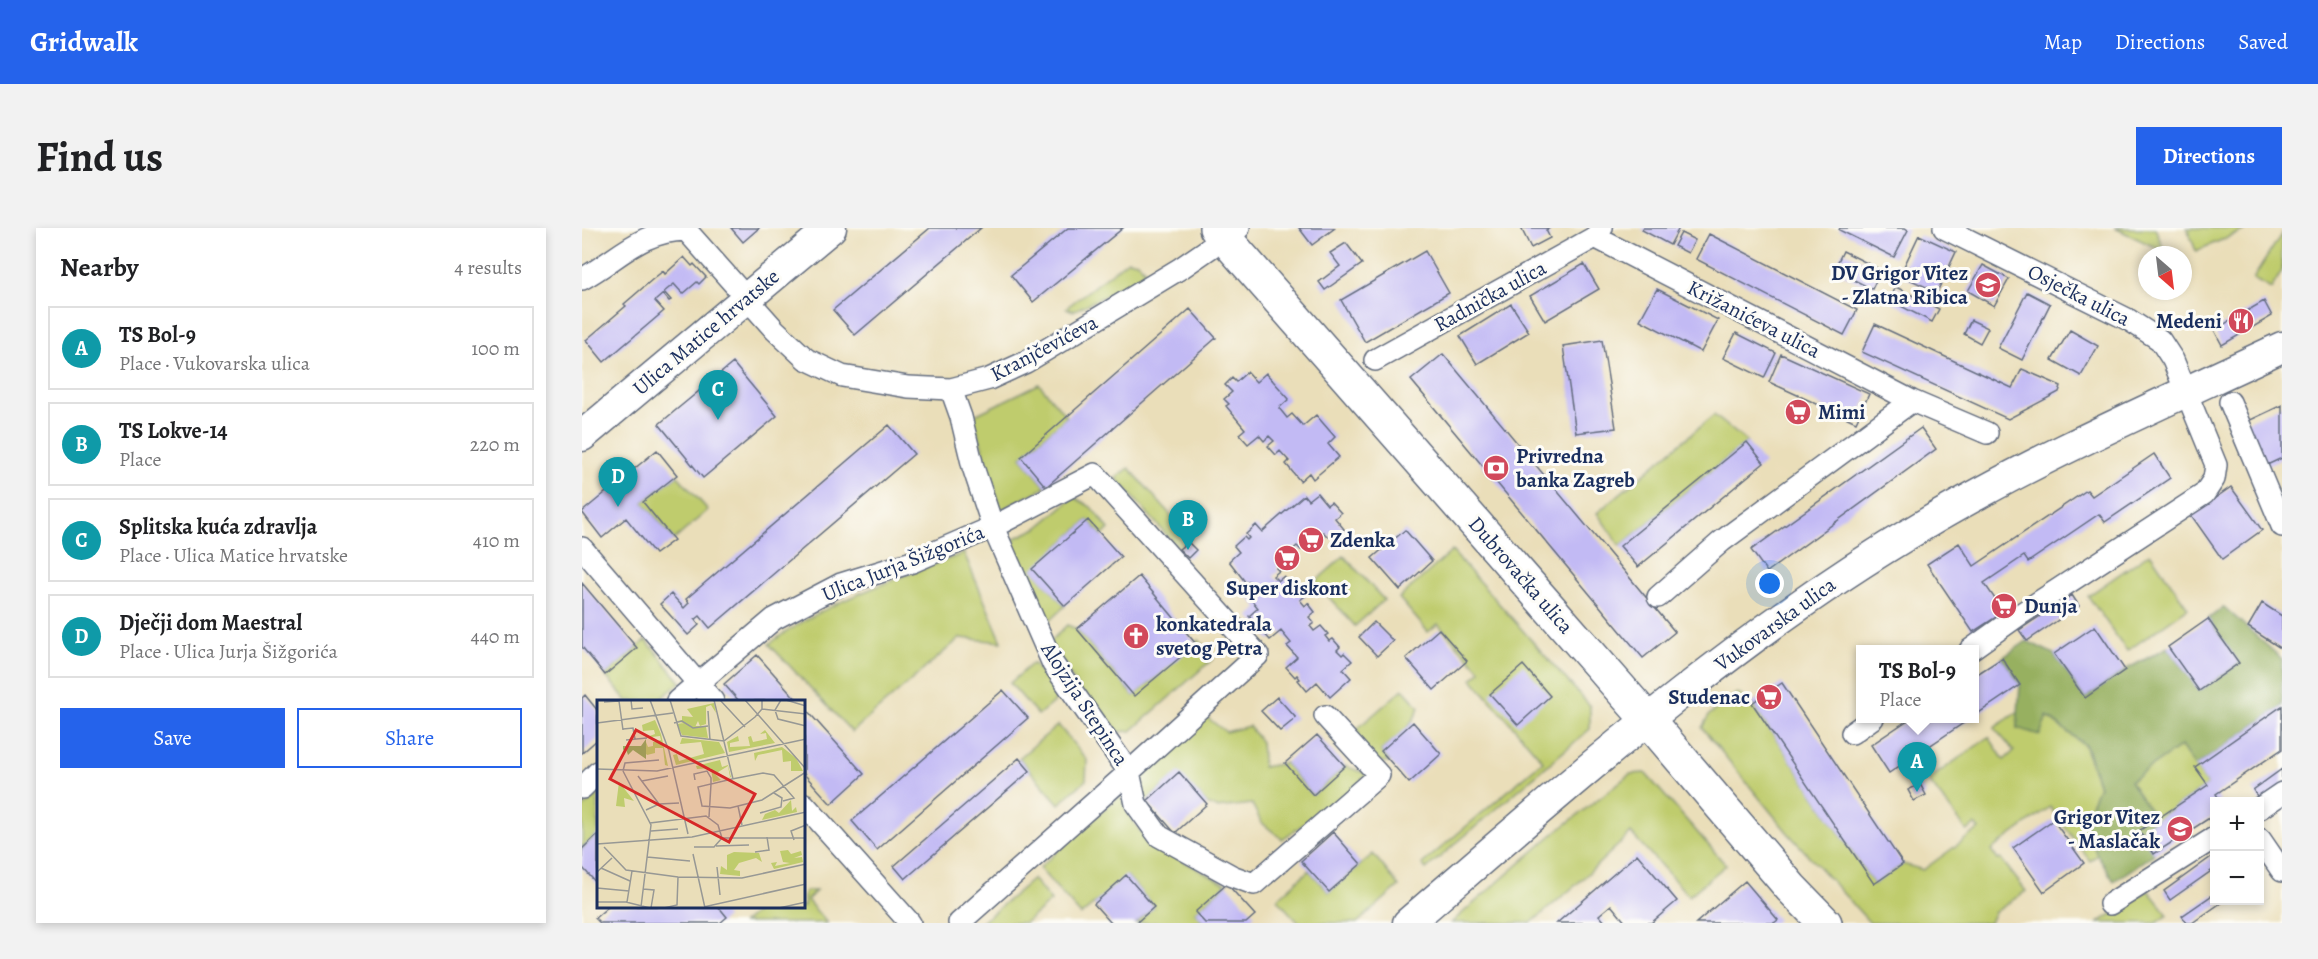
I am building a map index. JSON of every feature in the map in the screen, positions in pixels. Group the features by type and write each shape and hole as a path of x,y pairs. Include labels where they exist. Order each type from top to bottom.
{"main road":[{"name":"Dubrovačka ulica","path":"1226,232 1791,888 1825,923"}],"street":[{"name":"Ulica Matice hrvatske","path":"582,436 831,228"},
{"name":"Osječka ulica","path":"1944,228 2148,331 2168,350 2186,391"},
{"name":"Kranjčevićeva","path":"687,229 775,330 806,359 842,376 908,387 951,389 989,379 1026,362 1127,302 1226,232"},
{"path":"582,279 645,238 668,230 687,229"},
{"name":"Radnička ulica","path":"1375,360 1598,233"},
{"name":"Križanićeva ulica","path":"1598,233 1912,401 1987,433"},
{"name":"Vukovarska ulica","path":"1408,923 1647,719 1804,601 1922,526 2088,437 2282,347"},
{"name":"Alojzija Stepinca","path":"951,389 993,527 1053,664 1129,772 959,923"},
{"path":"1977,645 2204,494 2214,479 2216,465 2186,391"},
{"path":"1658,597 1722,541 1912,401"},
{"path":"2230,402 2282,526"},
{"name":"Ulica Jurja Šižgorića","path":"678,700 774,619 841,584 912,562 993,527 1095,474 1258,655 1129,772"},
{"path":"582,548 712,700"},
{"path":"1129,772 1136,804 1159,836 1232,876 1254,884 1379,776 1325,716"},
{"path":"1852,733 1866,723"},
{"path":"582,788 597,773"},
{"path":"2264,805 2282,793"},
{"path":"806,806 910,923"},
{"path":"2110,904 2210,841"},
{"path":"2264,847 2282,871"}],"green space":[{"path":"2115,228 2155,228 2162,246 2152,246"},
{"path":"2187,228 2250,228 2196,251"},
{"path":"2282,233 2282,271 2271,289 2253,279"},
{"path":"1128,260 1137,262 1146,271 1126,286 1073,311 1066,308"},
{"path":"1039,384 1067,417 1021,457 1046,487 1001,510 973,416"},
{"path":"1714,415 1747,442 1620,546 1597,513"},
{"path":"1129,468 1191,538 1179,549 1116,478"},
{"path":"677,475 708,510 674,540 643,502"},
{"path":"1074,497 1091,507 1109,529 1102,536 1088,520 1033,569 1065,606 1049,621 1040,620 1009,541 1037,528"},
{"path":"1452,551 1590,706 1590,729 1426,869 1422,864 1543,761 1472,679 1481,671 1438,624 1428,632 1399,598"},
{"path":"964,553 1002,642 960,638 852,732 769,644 814,615 838,603"},
{"path":"2150,553 2188,608 2127,651 2088,596"},
{"path":"1344,556 1384,600 1355,626 1315,582"},
{"path":"2224,607 2282,659 2282,706 2195,767 2181,746 2130,781 2156,820 2139,832 2154,854 2114,881 2097,855 2084,821 2099,786 2086,746 2047,716 2040,735 2017,728 2020,685 2002,658 2027,641 2054,654 2085,698 2125,670 2168,647 2199,691 2239,663 2208,619"},
{"path":"1067,625 1077,629 1134,696 1199,640 1214,658 1131,731 1116,732 1083,695 1049,643"},
{"path":"646,640 681,682 659,700 626,700 605,675"},
{"path":"1033,663 1061,696 1038,715 1010,683"},
{"path":"1403,689 1419,707 1413,720 1403,732 1381,751 1390,762 1373,762 1351,734"},
{"path":"1737,693 1752,703 1874,884 1903,864 1923,870 1979,829 1975,825 1967,831 1928,780 1989,737 2004,760 2014,751 1994,728 2018,712 2017,728 2046,716 2084,745 2099,786 2084,821 2097,855 2090,861 2050,807 1991,850 2026,891 1994,913 1990,923 1870,923 1788,833 1702,728 1709,715"},
{"path":"1205,716 1226,732 1249,726 1261,742 1263,767 1285,763 1313,795 1345,766 1368,774 1346,795 1282,839 1261,822 1252,804 1216,808 1207,804 1179,773 1147,801 1139,793 1139,772"},
{"path":"1058,725 1087,760 1086,780 1059,804 1019,758"},
{"path":"2181,746 2208,785 2156,820 2130,781"},
{"path":"1645,773 1726,865 1689,896 1631,833 1531,923 1451,923 1551,836 1630,774"},
{"path":"597,795 597,835 582,849 582,809"},
{"path":"1120,795 1132,820 1150,844 1227,884 1195,912 1205,923 1136,923 1154,907 1127,876 1081,915 1039,868"},
{"path":"1373,854 1399,886 1357,923 1299,923 1277,899 1309,870 1329,892"},
{"path":"1033,879 1051,901 1025,923 981,923"},
{"path":"2148,890 2168,915 2156,923 2098,923"},
{"path":"816,891 807,900 827,923 743,923 761,908 806,908 806,892"}],"building":[{"path":"731,228 759,228 743,242"},
{"path":"930,228 981,228 855,335 833,310"},
{"path":"1068,228 1123,228 1033,302 1011,275"},
{"path":"1299,228 1335,228 1312,245"},
{"path":"1521,228 1550,228 1546,230 1550,238 1531,248"},
{"path":"1643,228 1679,228 1670,245 1642,230"},
{"path":"1840,228 1905,228 1908,230 1894,257 1839,230"},
{"path":"1681,233 1695,240 1688,253 1674,246"},
{"path":"1709,234 1857,310 1844,335 1696,259"},
{"path":"1919,235 1956,252 1937,292 1900,275"},
{"path":"1346,243 1362,264 1325,290 1319,282 1340,266 1330,253"},
{"path":"1425,251 1449,293 1365,342 1341,300"},
{"path":"1843,251 1881,270 1872,289 1834,270"},
{"path":"684,257 706,277 683,294 674,284 664,292 671,300 669,301 663,294 655,301 664,311 604,362 586,340 653,279 663,271 665,274"},
{"path":"1584,264 1599,289 1545,321 1530,296"},
{"path":"1983,265 2009,279 1994,306 1968,291"},
{"path":"1896,287 1939,309 1932,322 1889,300"},
{"path":"1657,289 1718,320 1701,352 1640,320"},
{"path":"2027,292 2050,304 2022,360 1998,348"},
{"path":"2264,301 2272,316 2222,345 2214,330"},
{"path":"1511,304 1529,332 1477,364 1460,336"},
{"path":"1190,309 1216,338 1046,487 1021,457"},
{"path":"1971,320 1988,328 1980,343 1964,334"},
{"path":"1875,324 2012,388 2022,369 2061,386 2059,392 2008,419 1862,352"},
{"path":"2070,330 2098,346 2081,376 2052,360"},
{"path":"1736,333 1776,353 1764,378 1723,358"},
{"path":"1602,340 1616,428 1576,433 1563,346"},
{"path":"1443,354 1675,632 1643,658 1411,380"},
{"path":"1781,354 1869,394 1856,422 1769,382"},
{"path":"733,363 777,416 703,478 659,424"},
{"path":"1247,372 1256,382 1266,373 1289,399 1279,408 1287,418 1292,414 1303,426 1316,415 1335,437 1328,444 1339,457 1313,479 1309,473 1300,481 1286,464 1289,461 1280,451 1276,455 1268,446 1274,441 1269,436 1264,441 1259,435 1248,444 1239,434 1245,429 1226,406 1229,404 1224,399 1232,392 1225,385 1232,378 1236,382"},
{"path":"2282,405 2282,458 2267,465 2246,422"},
{"path":"889,425 914,454 710,628 700,616 695,620 699,625 688,635 660,604 671,594 684,608 689,603 686,599"},
{"path":"1921,428 1936,449 1767,572 1751,550"},
{"path":"1747,442 1764,463 1638,567 1620,546"},
{"path":"657,450 677,475 643,502 674,540 655,554 626,518 602,538 582,512"},
{"path":"2154,454 2170,478 2105,522 2099,514 2028,562 2024,556 1984,583 2004,612 1973,632 1927,564 1959,543 1974,566 2087,490 2092,496"},
{"path":"2231,487 2262,530 2222,559 2191,515"},
{"path":"1317,493 1327,505 1331,502 1341,513 1335,518 1344,529 1337,534 1335,531 1328,537 1323,532 1317,537 1323,542 1311,552 1307,547 1301,550 1297,546 1289,553 1293,557 1286,565 1283,563 1276,568 1279,571 1273,576 1278,581 1284,576 1293,591 1302,587 1308,594 1300,600 1305,606 1308,603 1315,612 1309,617 1314,623 1310,626 1314,631 1321,626 1328,634 1325,636 1329,641 1333,639 1340,647 1337,650 1352,661 1343,669 1351,678 1330,697 1317,682 1307,691 1298,680 1300,679 1297,675 1295,677 1286,667 1297,657 1287,646 1291,643 1281,631 1270,640 1249,616 1258,608 1245,592 1252,585 1249,581 1246,583 1229,561 1239,552 1234,546 1244,537 1247,540 1249,538 1246,534 1256,525 1262,532 1304,495 1308,500"},
{"path":"1088,520 1121,557 1065,606 1032,569"},
{"path":"1405,530 1432,561 1400,590 1372,558"},
{"path":"1188,542 1196,550 1188,558 1179,549"},
{"name":"konkatedrala svetog Petra","path":"1139,576 1196,644 1134,696 1077,629"},
{"path":"582,583 637,648 605,675 582,647"},
{"path":"2072,595 2079,606 2027,641 2019,630"},
{"path":"2262,603 2282,616 2282,649 2248,627"},
{"path":"2208,619 2239,663 2199,691 2168,647"},
{"path":"1374,622 1393,641 1377,656 1359,637"},
{"path":"2095,626 2125,670 2085,698 2054,654"},
{"path":"1439,629 1467,661 1434,690 1406,658"},
{"path":"757,655 797,700 738,700 724,684"},
{"path":"2002,658 2020,685 1979,713 1979,673"},
{"path":"1523,665 1550,696 1518,725 1490,694"},
{"path":"1782,683 1903,864 1874,884 1752,703"},
{"path":"1003,690 1028,718 877,850 852,821"},
{"path":"585,695 597,710 597,740 582,753 582,698"},
{"path":"1277,697 1296,718 1280,731 1261,711"},
{"path":"2282,706 2282,749 2216,794 2218,797 2210,797 2210,818 2154,854 2139,831 2208,785 2195,767"},
{"path":"806,709 864,774 831,804 806,776"},
{"path":"1413,722 1441,754 1409,783 1381,751"},
{"path":"1904,723 1964,723 1889,773 1871,745"},
{"path":"1317,735 1345,766 1313,795 1285,763"},
{"path":"1019,758 1030,771 905,879 894,866"},
{"path":"2282,769 2282,787 2264,800 2264,797 2258,797 2253,790"},
{"path":"1179,772 1207,804 1175,833 1147,801"},
{"path":"1920,784 1926,795 1914,801 1908,790"},
{"path":"2053,820 2084,863 2044,892 2013,848"},
{"path":"1333,832 1361,864 1329,892 1301,861"},
{"path":"597,835 597,884 582,867 582,849"},
{"path":"1637,854 1677,901 1651,923 1626,923 1611,905 1599,915 1606,923 1557,923"},
{"path":"2210,858 2210,872 2170,900 2164,891"},
{"path":"1126,875 1154,907 1136,923 1111,923 1094,904"},
{"path":"1745,881 1778,920 1774,923 1696,923"},
{"path":"1227,884 1255,915 1246,923 1205,923 1195,912"},
{"path":"2210,897 2210,905 2218,905 2192,923 2187,923 2182,916"},
{"path":"607,908 720,908 727,917 720,923 600,923 595,918"}],"place":[{"name":"DV Grigor Vitez - Zlatna Ribica","path":"1988,285"},
{"name":"Medeni","path":"2241,321"},
{"name":"Mimi","path":"1798,412"},
{"name":"Splitska kuća zdravlja","path":"718,420"},
{"name":"Privredna banka Zagreb","path":"1496,468"},
{"name":"Dječji dom Maestral","path":"618,507"},
{"name":"Zdenka","path":"1311,540"},
{"name":"TS Lokve-14","path":"1188,550"},
{"name":"Super diskont","path":"1287,558"},
{"name":"Dunja","path":"2004,606"},
{"name":"konkatedrala svetog Petra","path":"1136,636"},
{"name":"Studenac","path":"1769,697"},
{"name":"TS Bol-9","path":"1917,792"},
{"name":"Grigor Vitez - Maslačak","path":"2180,829"}]}
